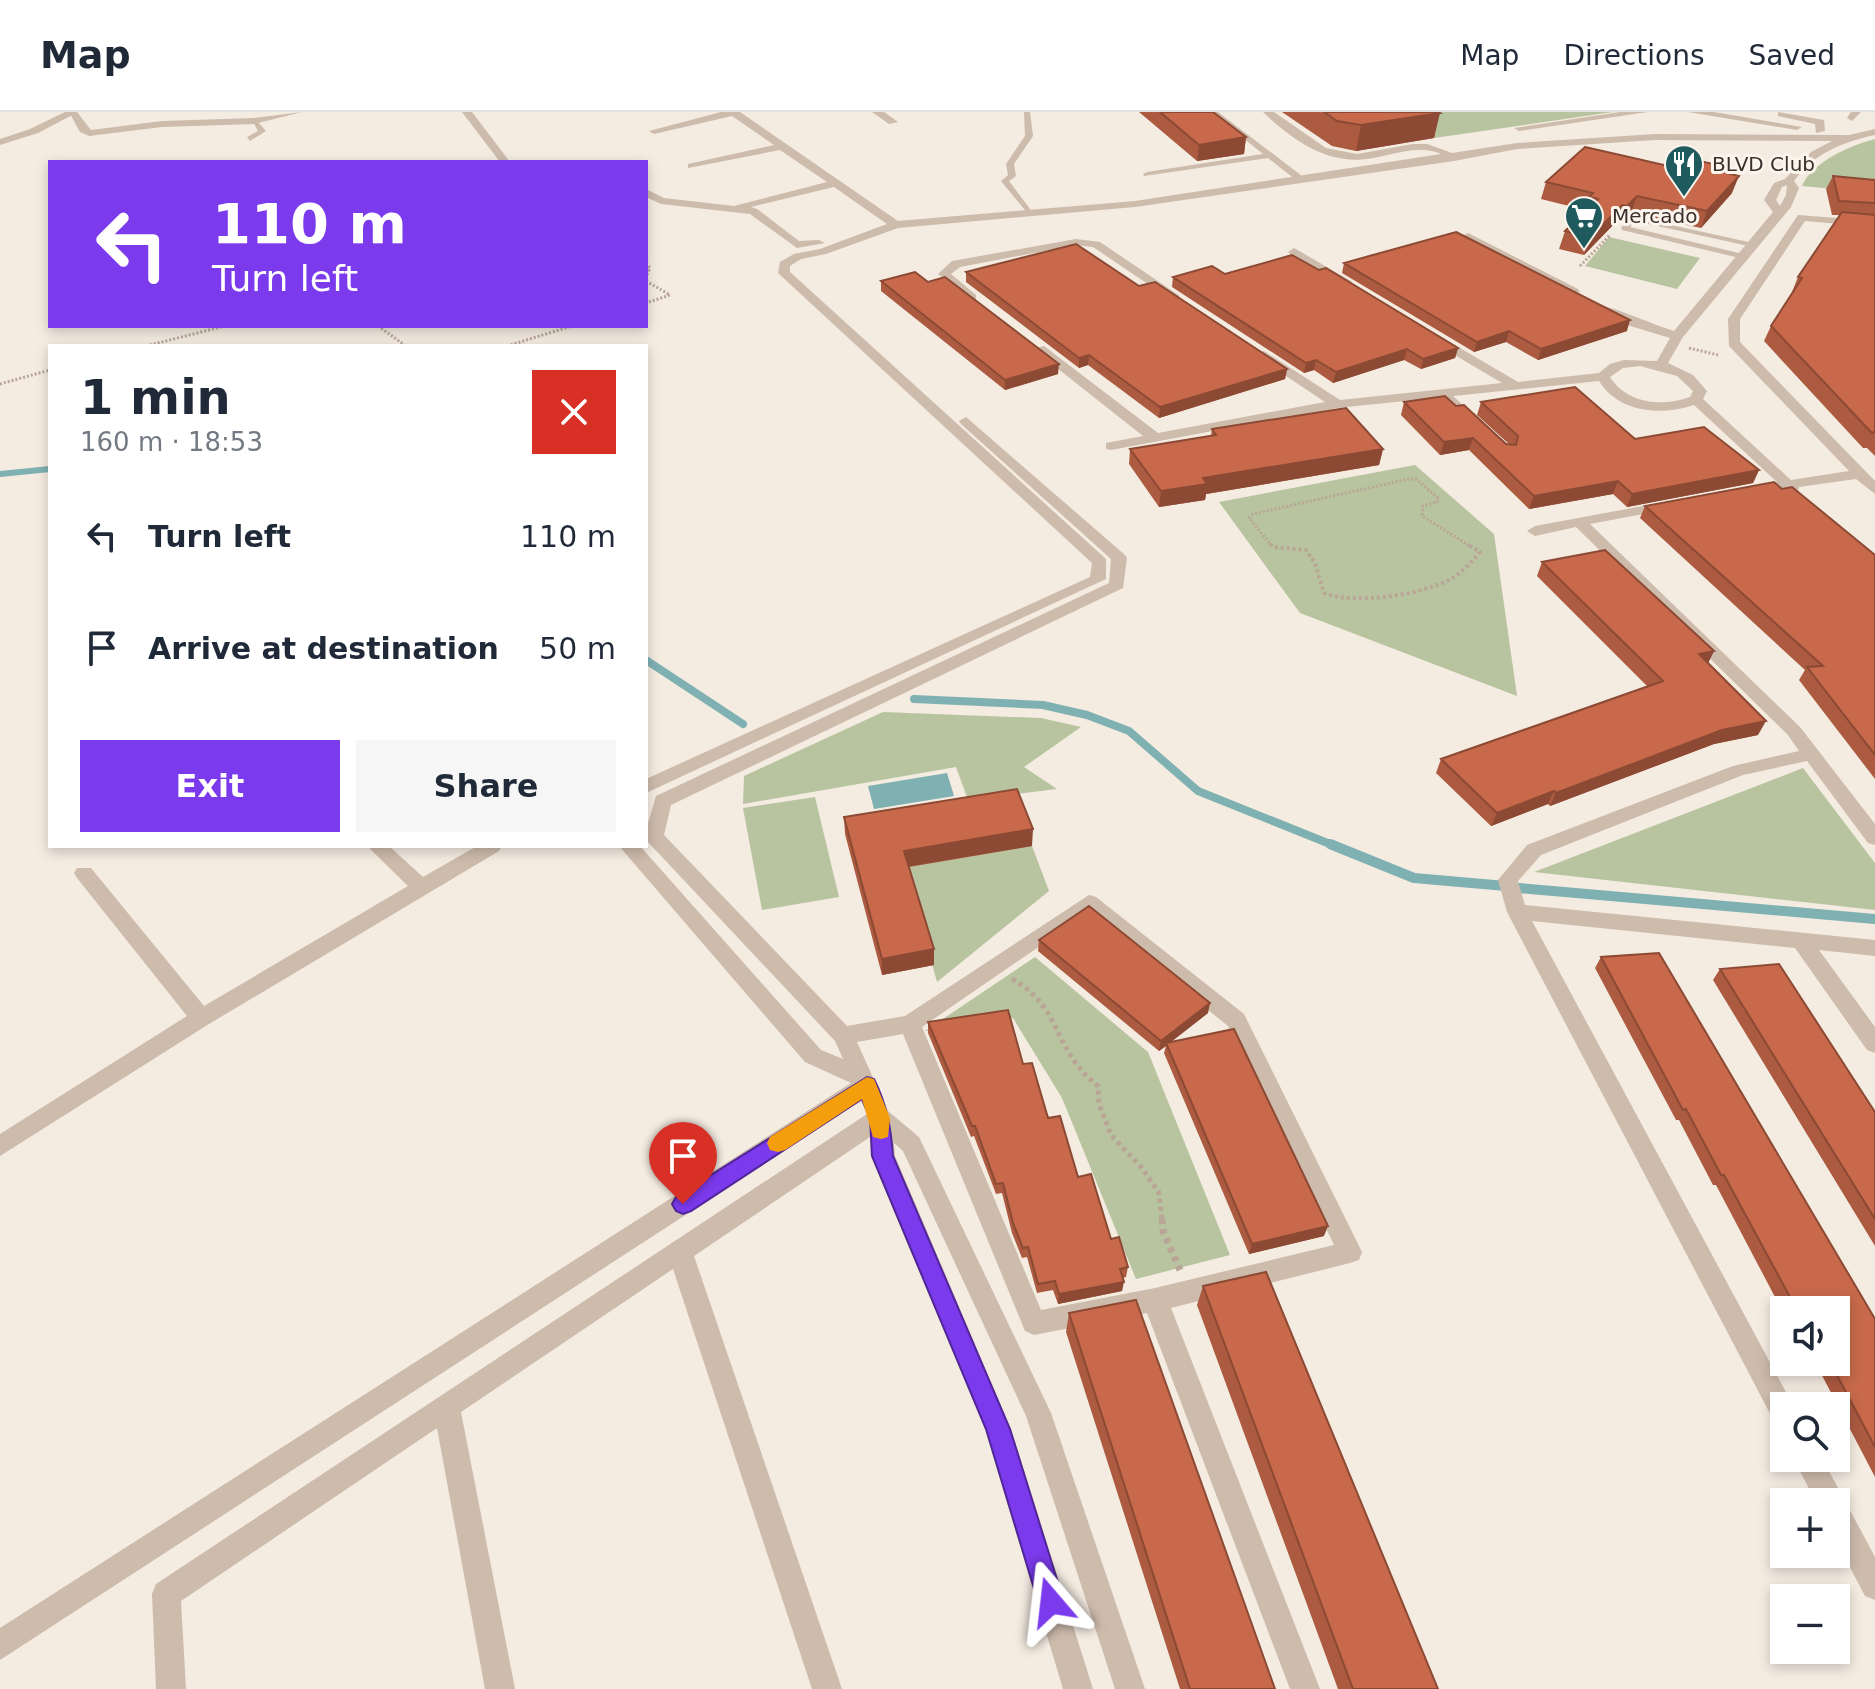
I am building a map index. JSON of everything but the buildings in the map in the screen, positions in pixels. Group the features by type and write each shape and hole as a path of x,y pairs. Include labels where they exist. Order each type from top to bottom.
{"street":[{"path":"0,142 34,131 73,112 89,133 162,124 254,121 297,112"},
{"path":"467,112 503,160"},
{"path":"654,131 733,112 896,225"},
{"path":"748,112 909,223"},
{"path":"877,112 893,122"},
{"path":"1268,112 1330,153 1344,157 1432,145 1456,159"},
{"path":"1519,128 1643,112"},
{"path":"1693,112 1848,138"},
{"path":"1771,112 1814,116 1820,122 1822,134"},
{"path":"1779,212 1770,200 1778,185 1789,181 1799,165 1810,156 1848,138 1875,132"},
{"path":"882,232 1102,215 1456,159 1517,146 1591,139 1822,134"},
{"path":"648,787 1098,579 1100,562 784,273 784,265 798,256 822,252 909,223 1135,204 1299,178 1456,159 1571,147 1875,138"},
{"path":"692,166 783,146"},
{"path":"1661,365 1677,336 1779,212 1789,205 1794,188 1789,181"},
{"path":"736,208 836,183"},
{"path":"648,193 661,201 753,211 797,245 812,245 832,239 856,241"},
{"path":"1875,224 1802,217 1734,319 1734,343 1875,490"},
{"path":"1468,236 1631,322 1677,336"},
{"path":"977,303 944,274 956,264 1076,242 1096,244 1185,303"},
{"path":"663,801 1117,585 1119,558 803,275 802,266 822,252"},
{"path":"1294,252 1360,292"},
{"path":"1426,331 1518,387"},
{"path":"1028,341 1155,438"},
{"path":"1248,345 1337,404"},
{"path":"1621,364 1661,365 1694,381 1700,391 1696,400 1682,406 1641,404 1608,388 1603,377 1608,369 1621,364"},
{"path":"1111,446 1337,404 1603,377"},
{"path":"1696,400 1810,502"},
{"path":"1742,492 1858,474"},
{"path":"1535,531 1683,503"},
{"path":"1579,522 1794,731 1875,838"},
{"path":"1772,1392 1517,912 1508,880 1534,850 1739,770 1811,754"},
{"path":"648,790 663,801"},
{"path":"663,801 654,836 843,1036 866,1082 880,1118 883,1156 998,1429 1078,1689"},
{"path":"379,848 423,889"},
{"path":"0,1146 201,1018 489,848"},
{"path":"631,848 813,1056 866,1082"},
{"path":"84,873 201,1018"},
{"path":"843,1036 910,1024 1089,902 1236,1020 1350,1252 1155,1300 1034,1323 910,1024"},
{"path":"1517,912 1875,948"},
{"path":"1801,941 1875,1044"},
{"path":"0,1645 866,1082"},
{"path":"171,1689 166,1594 880,1118"},
{"path":"880,1118 911,1144 1038,1413 1130,1689"},
{"path":"680,1252 827,1689"},
{"path":"1155,1300 1305,1689"},
{"path":"447,1408 500,1689"},
{"path":"1850,1539 1875,1586"}],"lane":[{"path":"1027,112 1029,136 1010,164 1012,176 1005,181 1029,213"},
{"path":"1214,112 1299,178"},
{"path":"250,139 262,131 254,121"},
{"path":"1147,174 1270,155"},
{"path":"1625,228 1633,218 1719,234 1753,245"},
{"path":"1612,227 1744,257"},
{"path":"1708,248 1719,234"},
{"path":"1446,394 1477,424"}],"path":[{"path":"1580,266 1610,235 1612,227"},
{"path":"648,280 670,295 648,302"},
{"path":"154,344 217,328"},
{"path":"381,328 403,344"},
{"path":"514,344 566,328"},
{"path":"0,384 48,371"},
{"path":"1416,479 1439,500 1423,506 1422,516 1480,552 1452,578 1439,584 1391,594 1333,599 1324,593 1315,563 1306,550 1273,547 1249,518 1253,514 1416,479"},
{"path":"987,972 1022,983 1047,1006 1069,1058 1098,1086 1099,1104 1111,1135 1150,1178 1159,1193 1159,1212 1170,1251 1195,1290"}],"green space":[{"path":"1337,112 1613,112 1434,138 1403,119"},
{"path":"1875,139 1875,193 1802,186 1823,162 1844,150"},
{"path":"1609,237 1700,258 1677,289 1585,266"},
{"path":"1415,465 1494,534 1517,696 1300,613 1219,502"},
{"path":"883,712 1041,718 1081,727 1024,767 1057,789 968,800 956,767 743,804 744,776"},
{"path":"1803,768 1875,863 1875,910 1534,872"},
{"path":"815,797 839,897 762,910 743,808"},
{"path":"1032,846 1049,891 937,982 905,867"},
{"path":"1035,957 1148,1052 1230,1255 1136,1279 1062,1098 1013,1018 925,1031"}],"water":[{"path":"947,773 954,796 874,809 868,786"}],"waterway":[{"path":"0,474 48,469"},
{"path":"648,661 743,724"},
{"path":"914,699 1043,705 1087,715 1129,731 1198,791 1335,846"},
{"path":"1330,844 1414,878 1506,886"},
{"path":"1519,888 1875,919"}],"slow traffic":[{"path":"778,1143 867,1085 880,1118 881,1130"}],"place":[{"name":"BLVD Club","path":"1684,198"},
{"name":"Mercado","path":"1584,250"}],"route":[{"path":"683,1204 867,1085 880,1118 883,1156 998,1429 1051,1602"}]}
